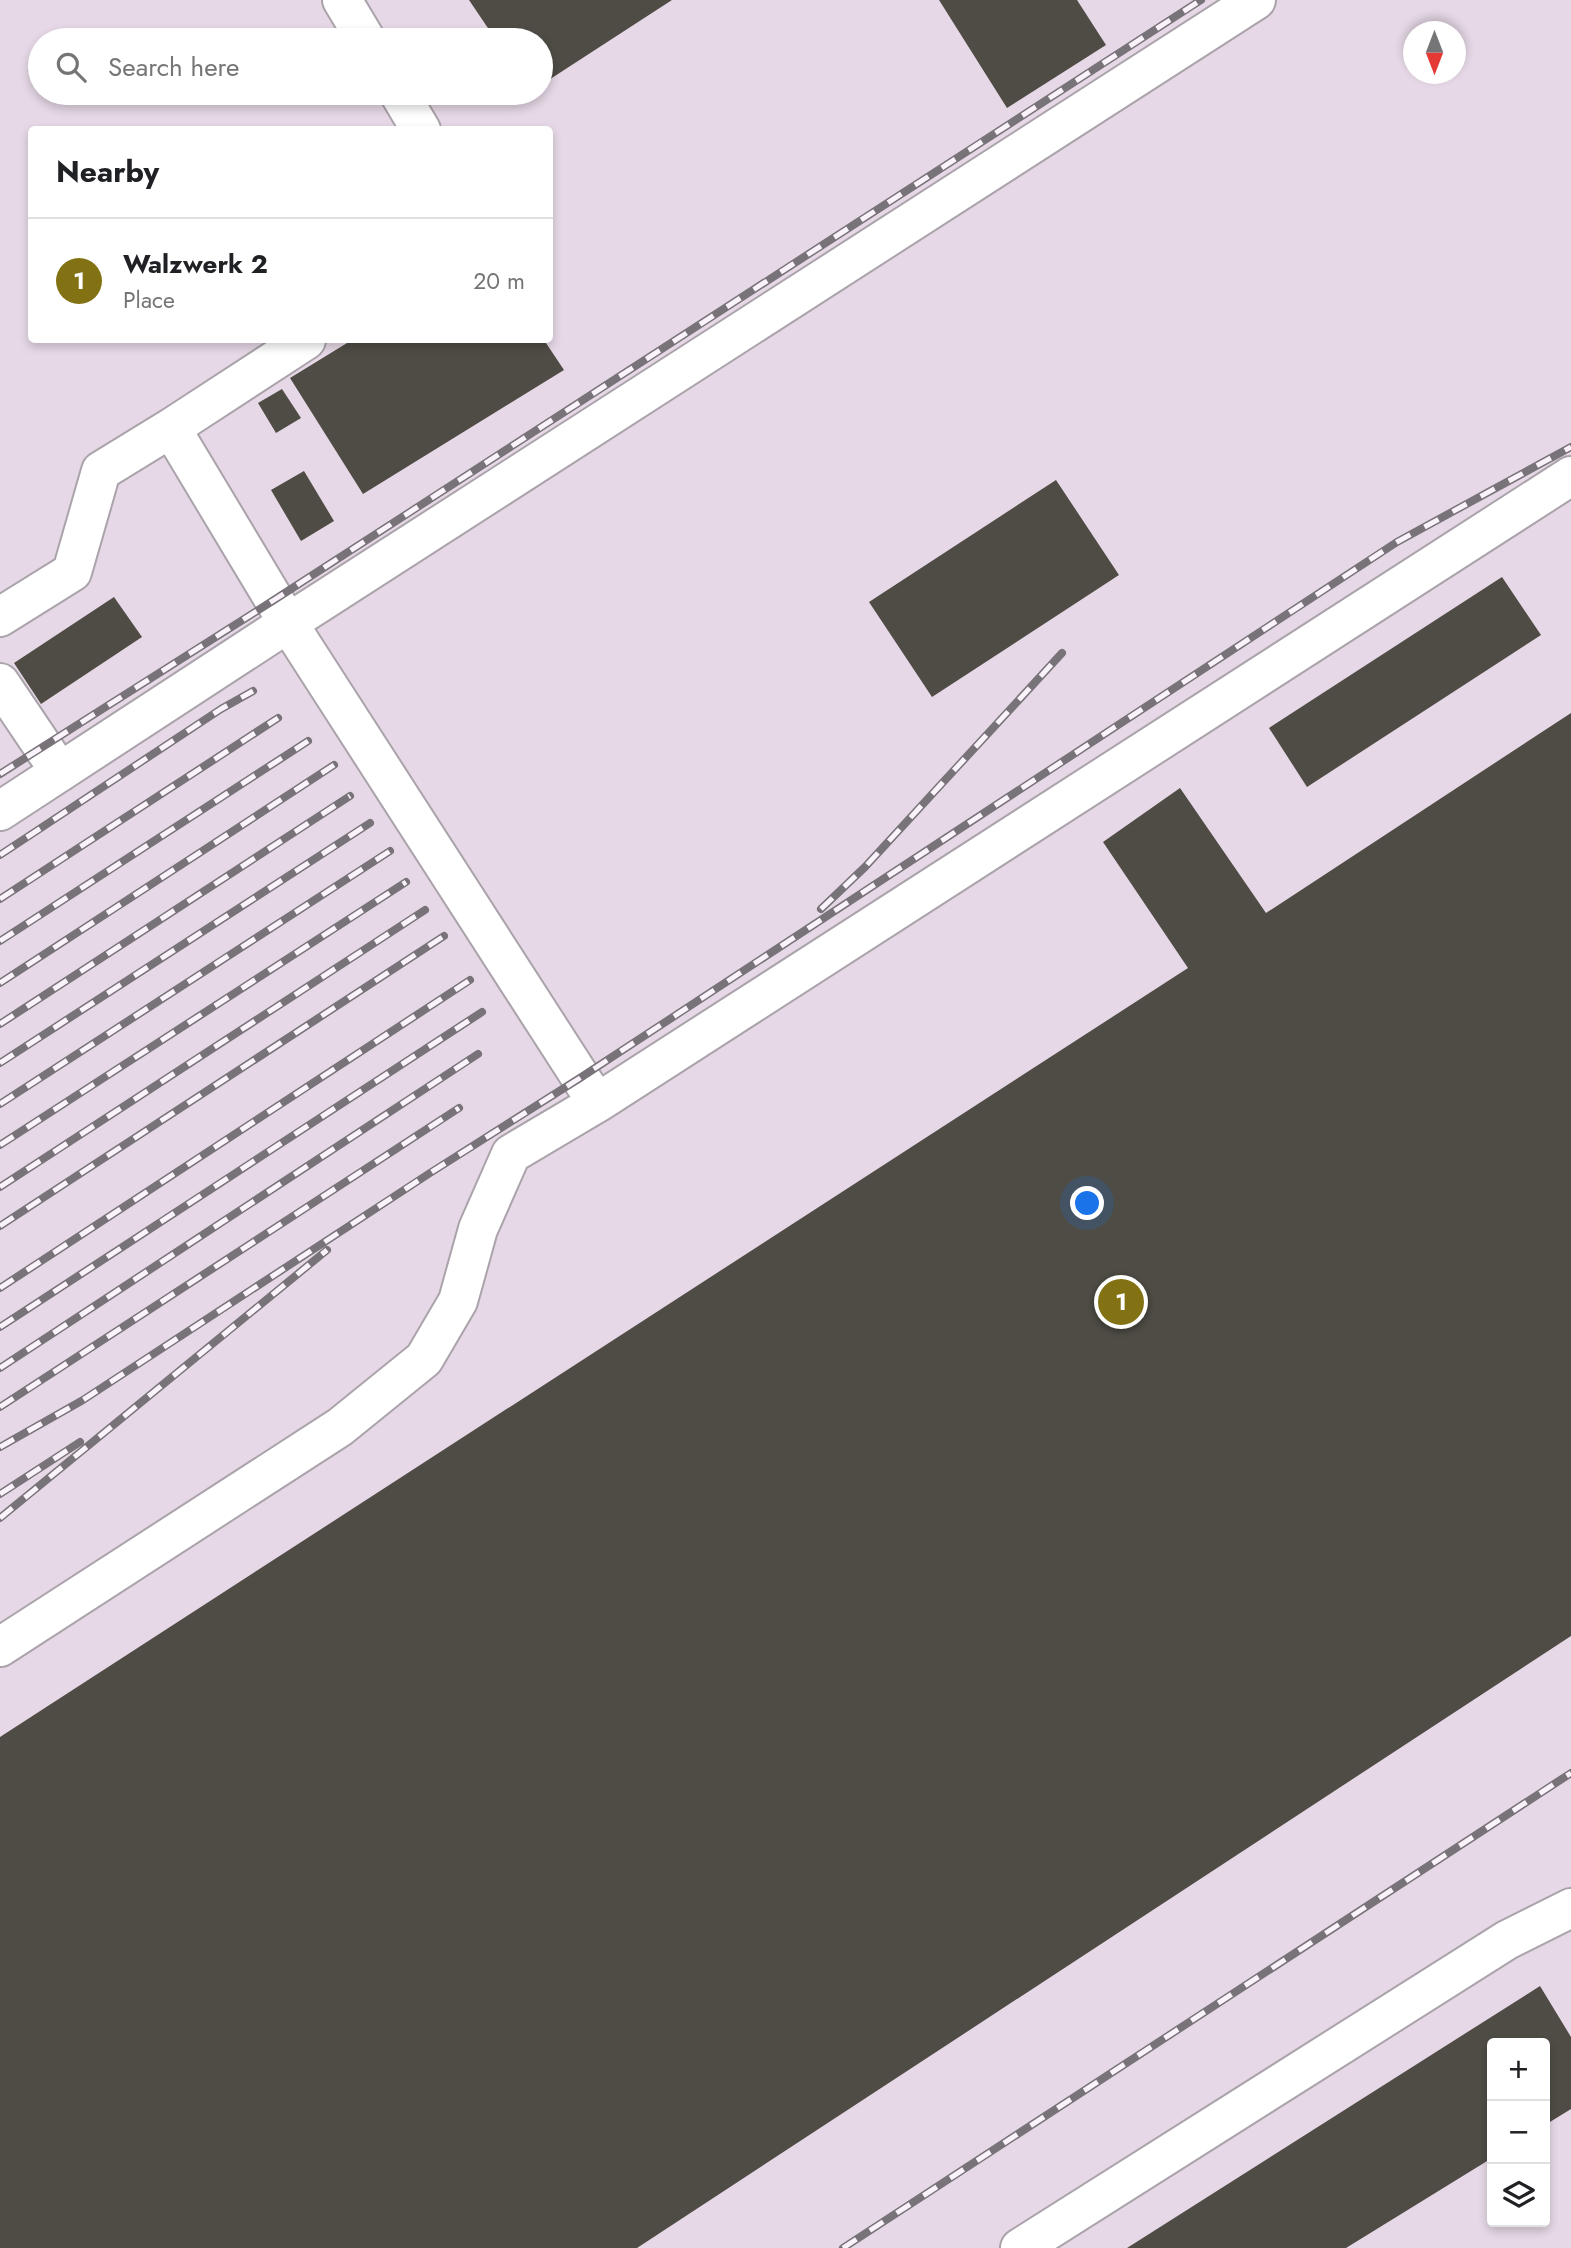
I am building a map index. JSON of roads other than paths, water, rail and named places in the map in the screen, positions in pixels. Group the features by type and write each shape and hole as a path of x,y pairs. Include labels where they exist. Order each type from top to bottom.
{"lane":[{"path":"342,0 359,28"},
{"path":"0,811 1256,0"},
{"path":"406,105 419,126"},
{"path":"0,617 72,572 101,471 301,343"},
{"path":"171,428 288,623 597,1103"},
{"path":"0,1647 340,1427 424,1359 458,1301 478,1228 511,1154 597,1103 1571,476"},
{"path":"0,683 60,772"},
{"path":"1020,2248 1507,1940 1571,1909"}],"railway":[{"path":"0,774 274,600 1201,0"},
{"path":"0,1447 83,1400 580,1078 1397,542 1571,447"},
{"path":"821,909 865,867 1062,653"},
{"path":"0,855 221,709 253,691"},
{"path":"0,899 278,718"},
{"path":"0,941 308,741"},
{"path":"0,983 334,765"},
{"path":"0,1024 350,796"},
{"path":"0,1063 370,823"},
{"path":"0,1104 390,851"},
{"path":"0,1145 406,882"},
{"path":"0,1187 425,910"},
{"path":"0,1226 444,936"},
{"path":"0,1288 470,980"},
{"path":"0,1327 482,1012"},
{"path":"0,1368 478,1054"},
{"path":"0,1407 459,1108"},
{"path":"0,1518 327,1250"},
{"path":"0,1494 80,1442"},
{"path":"843,2248 1571,1773"}],"place":[{"name":"Walzwerk 2","path":"1121,1302"}]}
